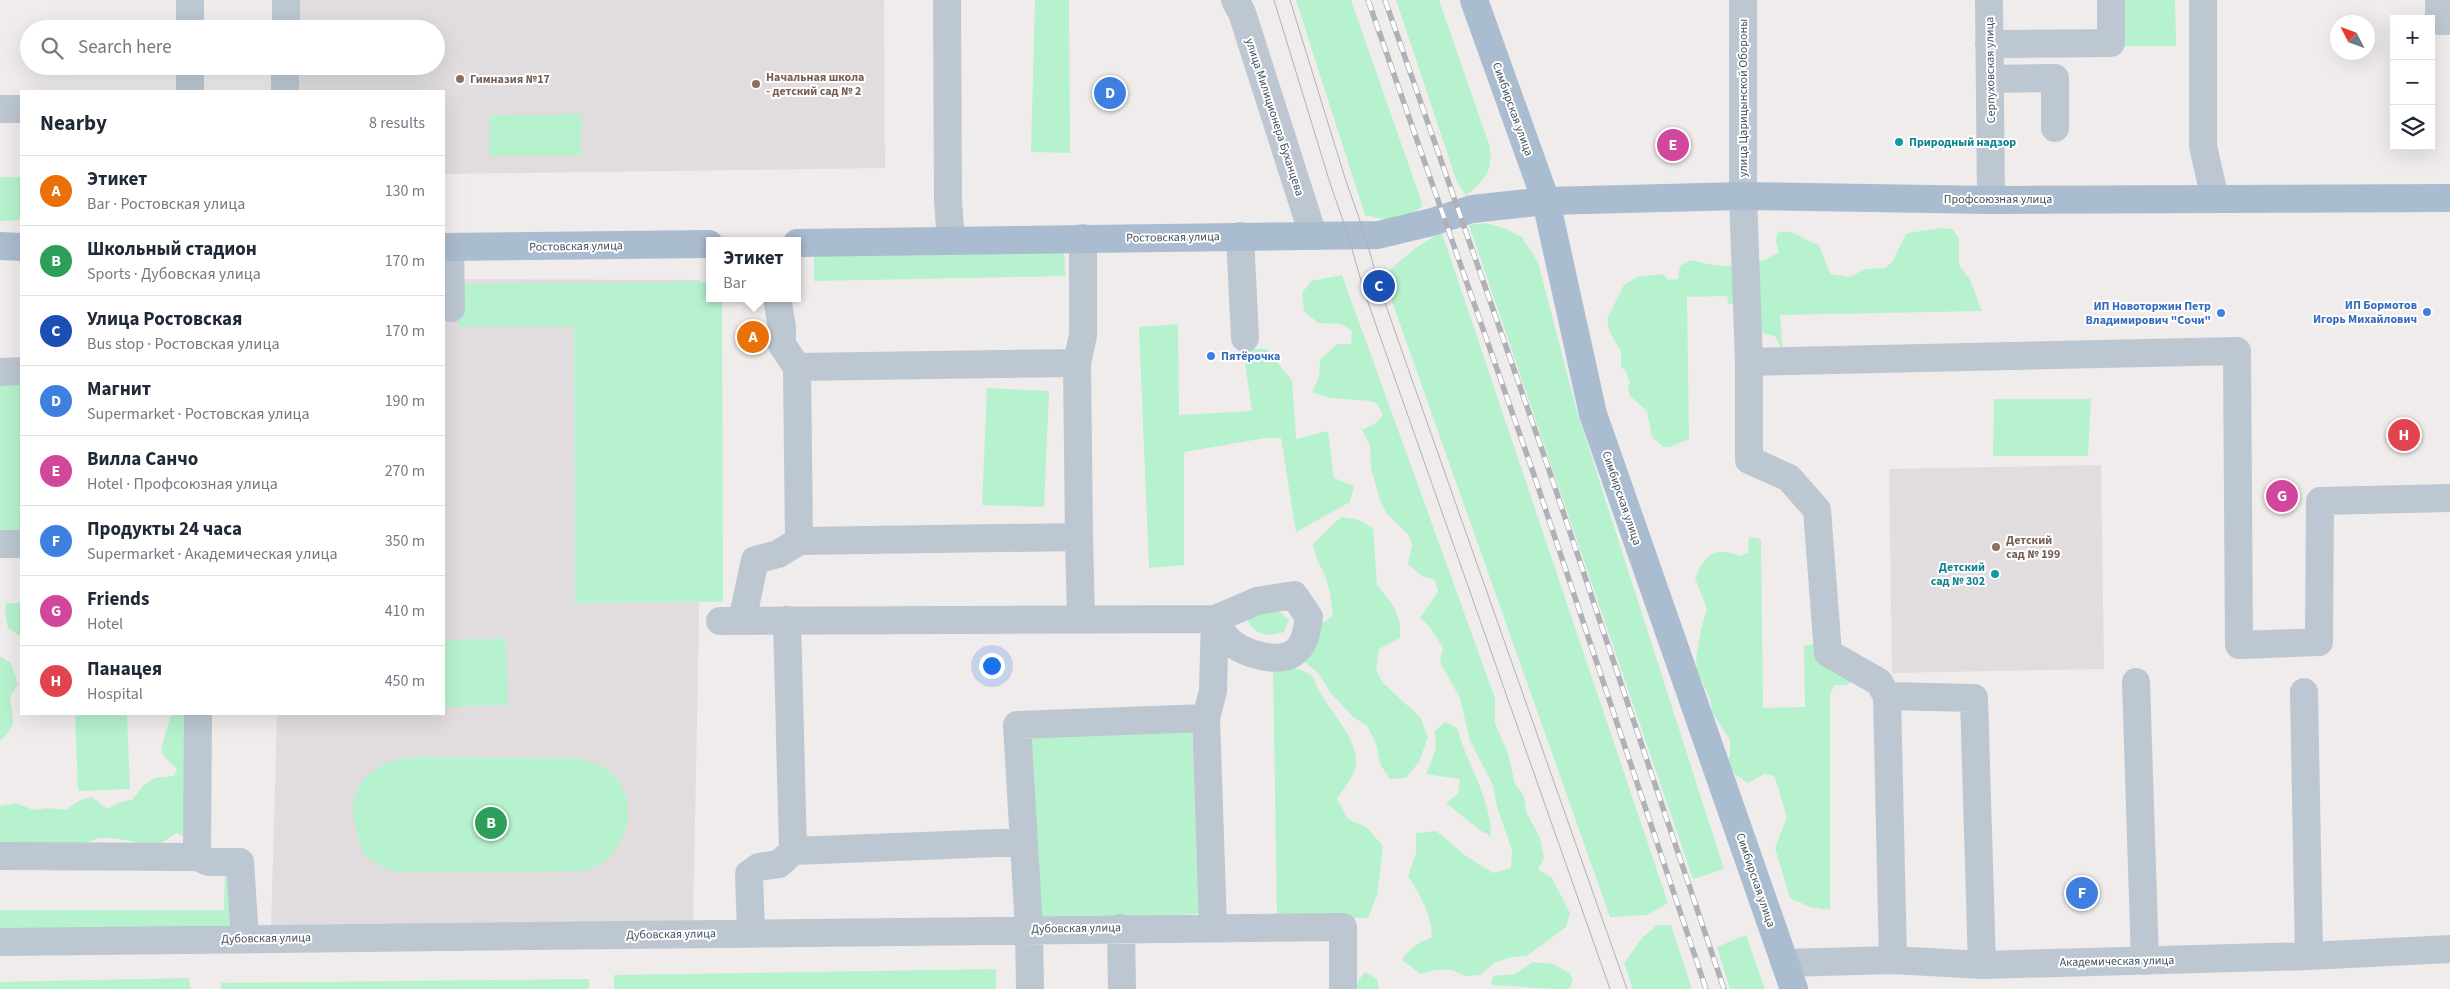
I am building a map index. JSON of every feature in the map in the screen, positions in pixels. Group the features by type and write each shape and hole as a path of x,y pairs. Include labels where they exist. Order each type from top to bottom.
{"main road":[{"name":"Симбирская улица","path":"1474,0 1546,201 1593,414 1794,989"},
{"name":"Профсоюзная улица","path":"1546,201 1743,196 1991,200 2450,198"},
{"name":"Ростовская улица","path":"801,243 1378,235 1432,222 1472,209 1546,201"},
{"name":"Ростовская улица","path":"447,247 706,244"},
{"path":"0,246 20,247"}],"street":[{"path":"190,0 190,20"},
{"path":"286,0 286,20"},
{"path":"947,0 948,201 951,241"},
{"name":"улица Милиционера Буханцева","path":"1235,0 1242,13 1313,235"},
{"name":"улица Царицынской Обороны","path":"1742,0 1743,196 1749,362 1750,460 1789,478 1817,510 1828,653 1880,682 1887,696"},
{"name":"Серпуховская улица","path":"1989,0 1991,200"},
{"path":"1989,44 2111,43 2111,0"},
{"path":"2203,0 2202,146 2214,199"},
{"path":"2439,0 2439,21 2450,21"},
{"path":"190,75 190,90"},
{"path":"285,75 285,90"},
{"path":"1990,79 2055,78 2055,128"},
{"path":"0,109 20,109"},
{"path":"1240,236 1245,338"},
{"path":"1081,620 1077,363 1083,335 1083,238"},
{"path":"447,247 451,308"},
{"path":"778,302 782,327 782,345 797,367 799,541"},
{"path":"1749,362 2237,351 2239,645 2319,642 2320,502 2450,498"},
{"path":"797,367 1077,363"},
{"path":"0,372 20,371"},
{"path":"1079,537 799,541 778,554 755,560 731,621 1215,619 1213,691 1206,718 1213,927"},
{"path":"0,544 20,544"},
{"path":"787,620 793,851"},
{"path":"2136,682 2145,961"},
{"path":"2304,692 2309,956"},
{"path":"1893,960 1887,696 1974,698 1982,964"},
{"path":"197,856 198,715"},
{"path":"1030,989 1029,929 1017,725 1206,718"},
{"path":"751,933 749,874 759,867 779,864 793,851 1024,842"},
{"path":"0,856 197,856 209,862 240,862 245,939"},
{"name":"Дубовская улица","path":"0,942 1029,929 1343,927 1343,989"},
{"path":"1121,928 1122,989"},
{"name":"Академическая улица","path":"1785,963 1893,960 1982,964 2145,961 2450,949"}],"shaded area":[{"path":"295,0 884,0 885,168 445,174 445,90 294,90 294,75 445,75 445,20 295,20"},
{"path":"445,279 700,280 699,620 693,923 271,929 277,715 445,715"},
{"name":"Детский сад № 199","path":"2101,465 2104,669 1892,673 1889,469"}],"green space":[{"path":"1035,0 1069,0 1070,153 1031,152"},
{"path":"1296,0 1351,0 1423,206 1416,212 1396,219 1382,219 1365,215"},
{"path":"1396,0 1439,0 1490,147 1490,164 1486,175 1466,196 1457,182"},
{"path":"2122,0 2175,0 2176,46 2122,46"},
{"path":"581,114 581,156 489,156 490,116"},
{"path":"0,177 20,177 20,220 0,221"},
{"path":"1485,223 1504,228 1522,237 1538,262 1576,408 1724,869 1693,879 1469,225"},
{"path":"1942,228 1952,229 1959,238 1959,265 1970,280 1982,311 1780,315 1783,352 1775,336 1759,331 1742,311 1728,303 1727,296 1687,297 1689,439 1670,447 1663,447 1652,437 1647,411 1630,396 1628,389 1630,383 1626,372 1621,366 1621,352 1609,330 1607,319 1624,285 1637,277 1663,274 1668,280 1678,279 1680,266 1690,260 1725,266 1746,265 1757,262 1779,252 1776,242 1777,233 1782,232 1793,233 1818,244 1831,274 1849,277 1866,269 1885,268 1892,262 1907,233"},
{"path":"1442,233 1668,903 1647,915 1610,917 1383,276 1418,247"},
{"path":"1064,250 1065,276 814,281 814,255"},
{"path":"1342,275 1495,698 1495,723 1508,753 1515,784 1524,796 1526,812 1540,838 1544,858 1538,869 1552,878 1570,913 1566,927 1527,956 1512,957 1494,963 1480,975 1465,976 1452,970 1435,970 1421,974 1402,960 1419,943 1432,937 1430,920 1421,898 1408,876 1416,853 1416,833 1436,831 1466,856 1493,873 1511,868 1512,850 1497,807 1493,785 1470,741 1460,698 1440,662 1443,648 1430,627 1420,618 1438,592 1435,580 1422,576 1408,564 1412,545 1409,535 1386,513 1379,497 1371,468 1370,445 1362,430 1376,423 1383,415 1377,403 1328,397 1312,392 1319,377 1320,360 1337,344 1351,344 1352,331 1341,324 1318,323 1304,311 1302,293 1311,281"},
{"path":"706,282 706,302 722,302 723,602 575,603 574,326 458,327 458,284"},
{"path":"1178,324 1179,415 1252,411 1243,349 1266,349 1292,380 1296,439 1328,431 1334,478 1354,486 1350,502 1296,532 1281,438 1265,438 1184,452 1184,565 1149,568 1139,327"},
{"path":"0,378 20,378 20,551 0,551"},
{"path":"987,388 1049,391 1044,507 982,505"},
{"path":"1994,399 2091,399 2088,456 1993,456"},
{"path":"1341,517 1359,520 1373,528 1377,585 1395,608 1400,624 1400,638 1379,649 1376,670 1383,683 1420,717 1428,737 1419,762 1406,778 1390,779 1380,764 1376,743 1367,726 1353,717 1330,692 1319,674 1304,661 1313,629 1333,616 1328,583 1316,556 1313,544"},
{"path":"1750,537 1761,539 1763,708 1805,707 1804,646 1818,643 1859,674 1847,685 1834,685 1830,695 1830,910 1810,907 1790,898 1775,848 1787,817 1774,776 1764,774 1748,783 1735,774 1727,762 1730,755 1730,740 1712,712 1710,698 1698,673 1696,660 1701,629 1707,609 1695,578 1703,563 1712,554 1724,552 1741,556 1749,552 1748,542"},
{"path":"6,603 20,603 20,636 8,628 5,612"},
{"path":"1277,609 1289,620 1284,632 1271,635 1255,630 1245,614"},
{"path":"506,638 508,705 445,707 445,640"},
{"path":"0,656 11,663 18,684 10,697 13,717 12,726 0,741"},
{"path":"1284,664 1313,676 1323,698 1346,731 1356,754 1355,769 1337,799 1348,819 1366,827 1383,846 1377,895 1368,918 1277,917 1273,665"},
{"path":"75,715 127,715 130,789 78,791"},
{"path":"171,715 209,715 185,844 183,836 177,833 157,846 121,839 102,838 87,843 0,850 0,806 16,803 33,810 48,808 66,810 80,800 92,797 107,809 121,802 132,800 144,785 155,778 174,776 177,769 164,757 161,749"},
{"path":"1445,722 1457,728 1483,795 1490,822 1491,836 1481,831 1446,803 1458,794 1460,779 1426,774 1436,749 1435,731"},
{"path":"1192,732 1199,914 1037,920 1030,738"},
{"path":"412,757 575,758 597,764 608,770 618,780 624,792 628,805 625,831 620,844 611,855 601,864 583,871 396,872 372,860 361,848 353,815 354,801 364,779 374,771 385,764"},
{"path":"227,868 231,928 0,940 0,910 224,910 225,869"},
{"path":"1657,925 1671,925 1692,989 1633,989 1624,963 1643,937"},
{"path":"1746,935 1765,989 1730,989 1717,947"},
{"path":"1532,962 1553,964 1570,973 1573,981 1569,989 1491,985 1493,976 1515,974"},
{"path":"996,969 996,989 614,989 614,975"},
{"path":"1365,972 1377,979 1379,989 1357,989 1358,981"},
{"path":"189,978 190,989 0,989 0,982"},
{"path":"589,979 589,989 221,989 221,983"}],"tram line":[{"path":"1274,0 1364,291 1610,989"},
{"path":"1290,0 1345,178 1365,235 1379,286 1627,989"}],"railway":[{"path":"1368,0 1533,472 1706,989"},
{"path":"1385,0 1548,467 1724,989"}],"place":[{"name":"Гимназия №17","path":"460,79"},
{"name":"Начальная школа - детский сад № 2","path":"756,84"},
{"name":"Магнит","path":"1110,93"},
{"name":"Природный надзор","path":"1899,142"},
{"name":"Вилла Санчо","path":"1673,145"},
{"name":"Улица Ростовская","path":"1379,286"},
{"name":"ИП Бормотов Игорь Михайлович","path":"2427,312"},
{"name":"ИП Новоторжин Петр Владимирович \"Сочи\"","path":"2221,313"},
{"name":"Этикет","path":"753,337"},
{"name":"Пятёрочка","path":"1211,356"},
{"name":"Панацея","path":"2404,435"},
{"name":"Friends","path":"2282,496"},
{"name":"Детский сад № 199","path":"1996,547"},
{"name":"Детский сад № 302","path":"1995,574"},
{"name":"Школьный стадион","path":"491,823"},
{"name":"Продукты 24 часа","path":"2082,893"}]}
